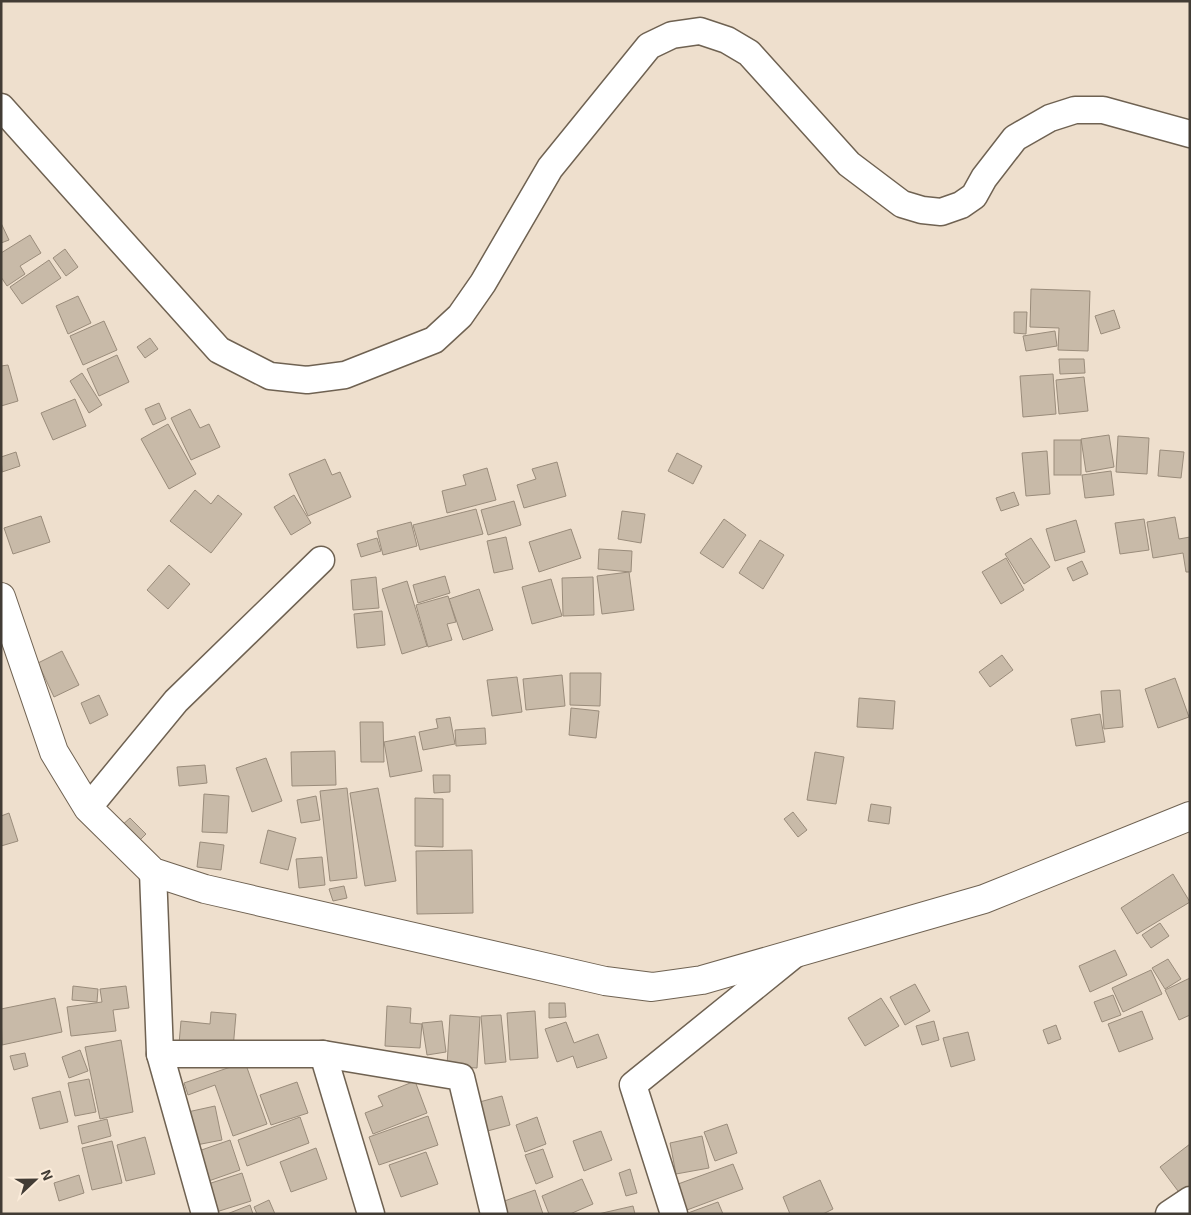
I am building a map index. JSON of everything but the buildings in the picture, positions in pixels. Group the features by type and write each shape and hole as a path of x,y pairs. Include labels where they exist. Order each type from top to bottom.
{"street":[{"path":"1,108 219,350 270,376 307,380 345,375 434,340 460,316 483,283 550,168 649,46 672,35 700,31 727,40 749,53 849,164 902,204 922,210 941,212 961,206 974,196 984,178 1015,138 1050,118 1067,113 1103,110 1190,134"},
{"path":"88,808 176,701 321,560"},
{"path":"1,596 54,752 88,808 153,872 214,891 605,980 652,988 702,980 795,954 984,899 1190,816"},
{"path":"153,872 160,1054 205,1214"},
{"path":"674,1214 633,1085 795,954"},
{"path":"160,1054 323,1054 461,1077 494,1214"},
{"path":"323,1054 370,1214"},
{"path":"1169,1214 1190,1200"}]}
